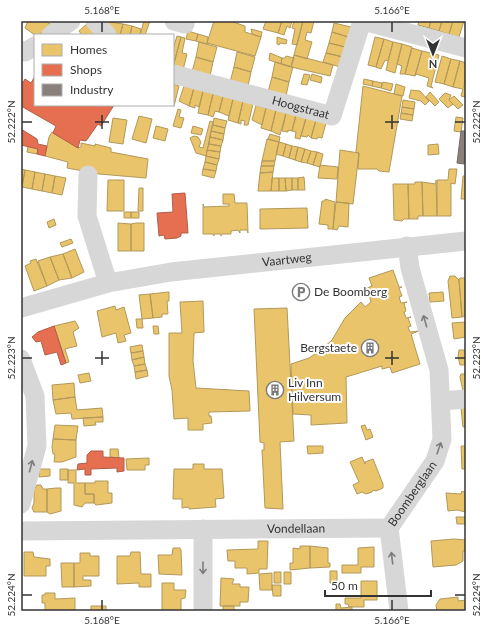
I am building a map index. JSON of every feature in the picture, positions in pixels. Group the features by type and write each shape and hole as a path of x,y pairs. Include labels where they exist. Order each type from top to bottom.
{"street":[{"path":"52,34 71,21"},
{"path":"95,21 106,34"},
{"path":"362,21 465,46"},
{"name":"Hoogstraat","path":"174,74 332,116 362,21"},
{"path":"21,50 25,52 34,47"},
{"path":"88,175 86,216 108,283"},
{"name":"Vaartweg","path":"21,308 108,283 171,272 466,241"},
{"name":"Boomberglaan","path":"399,611 388,528 435,461 442,439 442,401 439,370 410,268 407,246"},
{"path":"21,359 36,396 37,446 21,504"},
{"path":"442,401 466,399"},
{"name":"Vondellaan","path":"21,531 388,528"},
{"path":"203,529 203,611"}],"building: Homes":[{"path":"28,21 45,21 52,25 40,34 34,34 25,28"},
{"path":"105,21 123,24 120,34 114,34"},
{"path":"144,21 150,21 145,34 140,34"},
{"path":"214,21 230,21 245,26 245,32 261,37 255,56 207,43"},
{"path":"266,21 282,21 278,33 263,29"},
{"path":"282,21 292,21 290,28 287,26 284,35 278,33"},
{"path":"294,21 303,21 297,45 292,44 295,29 292,28"},
{"path":"303,21 314,21 311,33 307,32 305,40 312,42 307,59 294,55"},
{"path":"419,21 431,21 429,28 418,25"},
{"path":"431,21 442,21 439,31 429,28"},
{"path":"442,21 453,21 449,34 439,31"},
{"path":"453,21 464,21 459,37 449,34"},
{"path":"89,22 98,34 81,34 79,31"},
{"path":"334,23 351,27 348,37 332,32"},
{"path":"123,24 132,26 130,34 120,34"},
{"path":"132,26 141,29 140,34 130,34"},
{"path":"251,29 262,32 261,37 252,34"},
{"path":"188,31 198,34 196,41 186,39"},
{"path":"332,32 348,37 345,47 329,43"},
{"path":"198,34 208,37 207,44 196,41"},
{"path":"177,36 181,37 174,63 174,46"},
{"path":"181,37 185,38 182,53 187,54 183,70 174,67"},
{"path":"277,37 287,40 286,44 277,44"},
{"path":"375,37 384,39 376,67 368,65"},
{"path":"384,39 393,42 388,61 385,60 381,69 376,67"},
{"path":"199,42 217,47 213,62 196,57"},
{"path":"393,42 402,44 395,73 386,70"},
{"path":"329,43 345,47 343,57 326,53"},
{"path":"402,44 412,47 405,74 400,74 402,66 397,64"},
{"path":"412,48 422,51 415,76 405,74"},
{"path":"422,51 439,55 431,86 433,88 427,86 429,78 416,74 415,76"},
{"path":"237,52 255,57 251,72 234,67"},
{"path":"270,53 282,58 281,64 269,60"},
{"path":"326,53 343,57 340,67 323,62"},
{"path":"294,55 333,65 330,76 291,67"},
{"path":"286,56 294,58 291,67 281,64 282,58 285,58"},
{"path":"442,56 451,59 444,84 435,82"},
{"path":"196,57 213,62 210,76 192,72"},
{"path":"451,59 460,61 453,87 444,84"},
{"path":"460,61 466,63 464,88 466,89 465,97 461,96 463,89 453,87"},
{"path":"275,62 293,67 289,82 272,77"},
{"path":"234,67 251,72 248,86 230,82"},
{"path":"304,74 310,75 307,85 301,84"},
{"path":"312,74 322,77 321,83 310,80"},
{"path":"272,77 289,82 286,96 268,92"},
{"path":"364,79 373,81 372,86 363,84"},
{"path":"373,81 382,83 381,88 372,86"},
{"path":"383,82 393,84 391,91 381,88"},
{"path":"174,84 179,86 174,106"},
{"path":"396,84 405,87 403,96 394,94"},
{"path":"184,86 194,88 189,106 179,101"},
{"path":"363,86 402,96 389,172 379,171 377,169 358,169 359,153 356,152"},
{"path":"194,88 203,91 199,107 195,105 195,108 189,106"},
{"path":"411,90 420,91 429,101 425,105 421,101 409,98"},
{"path":"203,91 213,94 208,115 198,113"},
{"path":"430,92 439,102 435,106 426,97"},
{"path":"445,93 451,95 449,100 453,104 448,108 439,99"},
{"path":"213,94 223,96 219,112 215,111 213,117 208,115"},
{"path":"223,96 233,99 229,116 219,112"},
{"path":"454,96 463,105 458,109 449,100"},
{"path":"233,99 243,101 238,123 228,120"},
{"path":"403,100 415,102 414,109 402,107"},
{"path":"243,101 253,104 248,125 244,125 245,121 241,120 241,124 238,123"},
{"path":"256,105 266,108 262,125 252,120"},
{"path":"402,107 414,109 413,115 401,113"},
{"path":"266,108 276,110 271,131 261,128"},
{"path":"178,109 181,110 179,117 184,118 181,128 173,126"},
{"path":"276,110 286,113 280,135 271,131"},
{"path":"286,113 296,115 292,131 288,130 288,132 282,131"},
{"path":"401,113 413,115 412,121 400,119"},
{"path":"296,115 306,118 300,139 295,138 296,132 292,131"},
{"path":"139,116 152,119 146,143 132,139"},
{"path":"456,117 463,118 461,132 454,131"},
{"path":"113,118 127,120 123,144 109,142"},
{"path":"214,118 227,121 225,128 213,125"},
{"path":"306,118 316,120 311,138 308,135 307,137 301,136"},
{"path":"316,120 326,123 322,138 318,137 317,139 311,138"},
{"path":"210,121 213,122 206,156 196,153 190,138 194,136 198,137 201,142 199,147 203,148"},
{"path":"213,125 225,128 224,134 211,131"},
{"path":"156,126 168,129 165,141 153,138"},
{"path":"193,126 203,129 201,135 191,133"},
{"path":"211,131 224,134 223,140 210,137"},
{"path":"52,132 78,148 81,147 81,143 95,146 95,144 111,148 111,152 148,159 146,178 99,174 67,168 68,162 45,156 49,137"},
{"path":"270,134 280,137 279,142 268,139"},
{"path":"210,137 223,140 221,146 209,144"},
{"path":"267,139 279,142 275,161 262,161"},
{"path":"279,142 286,144 283,156 276,154"},
{"path":"209,144 221,146 220,152 207,150"},
{"path":"286,144 292,146 289,158 283,156"},
{"path":"438,144 439,154 428,155 428,145"},
{"path":"28,146 38,149 37,154 27,152"},
{"path":"292,146 298,147 295,160 289,158"},
{"path":"298,147 305,149 301,162 295,160"},
{"path":"305,149 311,151 307,163 301,162"},
{"path":"207,150 220,152 219,159 206,156"},
{"path":"340,150 359,153 353,204 336,202"},
{"path":"311,151 317,152 313,165 307,163"},
{"path":"317,152 323,154 320,167 313,165"},
{"path":"206,156 219,159 217,165 205,162"},
{"path":"262,161 275,161 274,166 261,166"},
{"path":"205,162 217,165 216,171 203,169"},
{"path":"320,165 338,167 337,179 318,178"},
{"path":"261,166 274,166 273,172 260,173"},
{"path":"21,169 25,170 22,187 21,187"},
{"path":"203,169 216,171 214,178 202,175"},
{"path":"449,169 457,169 455,184 451,183 451,216 437,216 437,180 448,180"},
{"path":"25,170 35,172 32,189 22,187"},
{"path":"35,172 45,174 42,191 32,189"},
{"path":"273,172 271,191 258,191 260,173"},
{"path":"45,174 55,176 52,193 42,191"},
{"path":"55,176 66,178 62,195 52,193"},
{"path":"463,176 466,176 466,199 461,199"},
{"path":"304,177 305,190 298,190 298,178"},
{"path":"272,178 279,178 279,191 271,191"},
{"path":"279,178 285,178 286,191 279,191"},
{"path":"285,178 292,178 292,190 286,191"},
{"path":"292,178 298,178 298,190 292,190"},
{"path":"108,180 124,180 124,211 107,211"},
{"path":"436,180 437,216 423,216 422,182 436,184"},
{"path":"415,182 422,182 423,216 418,216 418,219 409,219 408,184 415,184"},
{"path":"393,184 408,184 409,219 404,219 402,221 394,220"},
{"path":"139,188 143,188 143,211 138,211"},
{"path":"223,194 234,194 235,203 247,203 248,233 247,230 240,230 240,233 238,230 231,231 231,234 222,234 221,236 221,234 214,234 214,236 213,234 203,234 203,204 204,207 229,206 229,204 223,204"},
{"path":"325,199 335,202 333,229 328,229 328,225 319,224 322,201 325,201"},
{"path":"336,202 349,203 348,227 339,226 337,230 333,229"},
{"path":"307,208 308,228 260,229 260,209"},
{"path":"124,212 131,212 131,218 124,218"},
{"path":"131,212 139,212 139,218 131,218"},
{"path":"54,219 56,225 49,228 47,222"},
{"path":"118,223 131,224 131,251 118,251"},
{"path":"144,223 144,251 131,251 131,224"},
{"path":"71,239 73,243 62,247 60,243"},
{"path":"75,249 84,272 72,278 63,254"},
{"path":"63,254 72,278 59,280 50,257"},
{"path":"50,257 59,280 47,286 38,261"},
{"path":"36,259 47,286 34,291 25,266 31,263 30,261"},
{"name":"Bergstaete","path":"393,270 399,287 402,287 399,288 402,296 399,297 401,303 407,302 404,303 406,311 404,312 406,318 411,317 408,318 411,326 408,327 410,332 419,331 411,334 420,364 392,373 390,367 382,369 382,366 346,377 347,423 311,425 311,415 293,414 291,364 309,358 321,350 332,340 345,318 361,302 365,307 371,302 367,288 372,286 369,278"},
{"path":"450,276 455,276 459,280 462,317 452,318 448,281"},
{"path":"460,278 466,278 466,316 462,317 459,280"},
{"path":"169,292 169,301 167,301 168,314 162,314 162,317 153,318 150,294"},
{"path":"443,292 444,301 430,302 429,293"},
{"path":"150,294 153,318 142,319 139,295"},
{"path":"203,301 204,332 194,333 193,361 196,388 249,391 250,411 209,412 212,423 203,424 203,430 188,430 188,418 174,419 172,390 169,376 169,333 182,333 180,302"},
{"path":"115,306 116,310 124,307 131,333 124,335 126,341 118,343 116,333 102,337 97,311"},
{"name":"Liv Inn Hilversum","path":"287,308 294,441 280,442 283,509 265,508 262,450 264,450 264,443 260,442 254,309"},
{"path":"136,319 142,319 143,328 137,328"},
{"path":"75,321 79,328 73,332 77,346 65,349 69,362 66,363 54,326"},
{"path":"466,322 466,337 454,339 452,323"},
{"path":"153,326 158,326 159,334 154,334"},
{"path":"142,345 143,351 131,353 130,347"},
{"path":"459,350 466,350 466,365 460,365 458,357"},
{"path":"143,351 144,357 132,360 131,353"},
{"path":"144,357 145,364 134,366 132,360"},
{"path":"145,364 147,370 135,372 134,366"},
{"path":"147,370 148,376 136,379 135,372"},
{"path":"465,370 466,390 463,391 460,377 461,374 465,374"},
{"path":"89,373 91,381 80,383 78,375"},
{"path":"74,383 75,397 53,400 52,385"},
{"path":"75,397 77,410 102,408 103,417 72,419 71,413 56,414 53,400"},
{"path":"466,407 466,427 463,427 461,408"},
{"path":"103,417 103,422 95,422 96,425 84,426 83,418"},
{"path":"55,425 78,426 76,440 53,439"},
{"path":"365,425 367,430 370,429 373,437 366,440 361,426"},
{"path":"53,439 76,440 76,457 62,462 54,462 55,454 53,454 52,447"},
{"path":"307,446 323,446 323,453 308,454"},
{"path":"461,446 466,446 466,469 462,469"},
{"path":"110,449 118,449 119,458 110,457"},
{"path":"362,457 365,464 365,462 373,459 383,484 383,488 376,491 373,490 372,492 366,494 362,492 357,494 353,485 359,482 350,462"},
{"path":"149,458 149,465 145,465 145,470 127,470 126,459"},
{"path":"193,464 204,464 204,469 222,469 224,498 215,499 216,507 189,509 189,507 182,508 182,499 173,499 174,469 193,469"},
{"path":"39,469 50,469 50,476 39,477"},
{"path":"60,469 68,469 68,480 60,480"},
{"path":"68,470 76,470 76,483 85,483 85,494 94,494 94,503 85,503 82,507 74,505 74,483 68,483"},
{"path":"95,481 108,481 108,493 112,493 112,503 96,505 94,503 94,494 85,494 85,483 95,483"},
{"path":"37,485 41,485 43,489 47,489 47,512 34,512 32,508 34,503 34,490"},
{"path":"61,488 61,511 50,514 47,512 47,489"},
{"path":"462,491 466,493 466,512 457,510 448,511 446,493 461,494"},
{"path":"456,517 466,517 466,524 457,524"},
{"path":"454,539 466,540 466,551 463,551 463,561 456,565 433,567 431,541"},
{"path":"258,541 268,541 267,569 259,569 259,573 247,574 247,568 235,568 235,561 228,561 227,550 258,549"},
{"path":"300,546 310,546 310,568 290,570 290,563 293,563 293,548 300,549"},
{"path":"310,546 328,548 328,563 330,563 330,567 310,568"},
{"path":"374,547 374,567 361,567 361,573 342,573 342,565 358,565 358,548"},
{"path":"173,548 180,548 181,550 182,575 159,574 158,555 172,555"},
{"path":"24,552 33,552 34,557 50,559 50,566 46,566 46,576 24,576"},
{"path":"131,552 140,552 141,574 151,574 151,587 139,587 139,583 117,584 117,556 130,556"},
{"path":"80,553 90,553 90,556 99,556 99,576 83,576 83,580 91,580 91,586 74,587 74,563 80,563"},
{"path":"61,563 74,563 74,587 62,587"},
{"path":"330,571 337,571 337,583 330,583"},
{"path":"274,572 281,572 281,583 274,583"},
{"path":"284,572 291,572 291,584 284,584"},
{"path":"272,573 272,590 260,590 259,574"},
{"path":"221,578 234,579 232,584 240,584 240,587 249,587 248,602 240,602 240,606 220,606"},
{"path":"361,581 377,581 377,600 364,600 364,607 349,607 348,604 345,604 345,598 361,598"},
{"path":"162,583 174,583 174,590 186,590 185,598 181,599 181,611 162,611"},
{"path":"272,585 281,585 281,596 273,596"},
{"path":"45,593 55,593 55,599 75,598 75,611 45,611 45,603 42,603 42,595 45,595"},
{"path":"458,597 458,601 466,600 466,611 437,611 436,605 440,599"},
{"path":"336,604 340,604 341,608 352,607 352,611 336,611"},
{"path":"91,606 106,606 106,611 91,611"},
{"path":"223,606 234,606 234,611 223,611"}],"building: Shops":[{"path":"34,78 34,106 113,106 101,126 98,124 86,141 80,140 78,148 53,133 56,126 21,106 21,86 25,79 31,83"},
{"path":"21,129 37,139 38,144 47,146 45,156 37,154 38,149 21,145"},
{"path":"185,193 188,233 181,233 181,236 177,238 165,239 164,235 159,236 157,213 173,212 172,194"},
{"path":"54,326 66,363 61,365 57,352 45,355 41,341 36,342 32,337 38,332"},
{"path":"91,451 103,451 103,457 124,458 124,471 117,472 117,468 91,469 91,475 85,475 85,469 77,470 78,464 87,463 87,455"}],"building: Industry":[{"path":"461,131 466,131 464,164 457,163"}],"place":[{"name":"De Boomberg","path":"301,292"},
{"name":"Bergstaete","path":"370,348"},
{"name":"Liv Inn Hilversum","path":"275,390"}]}
